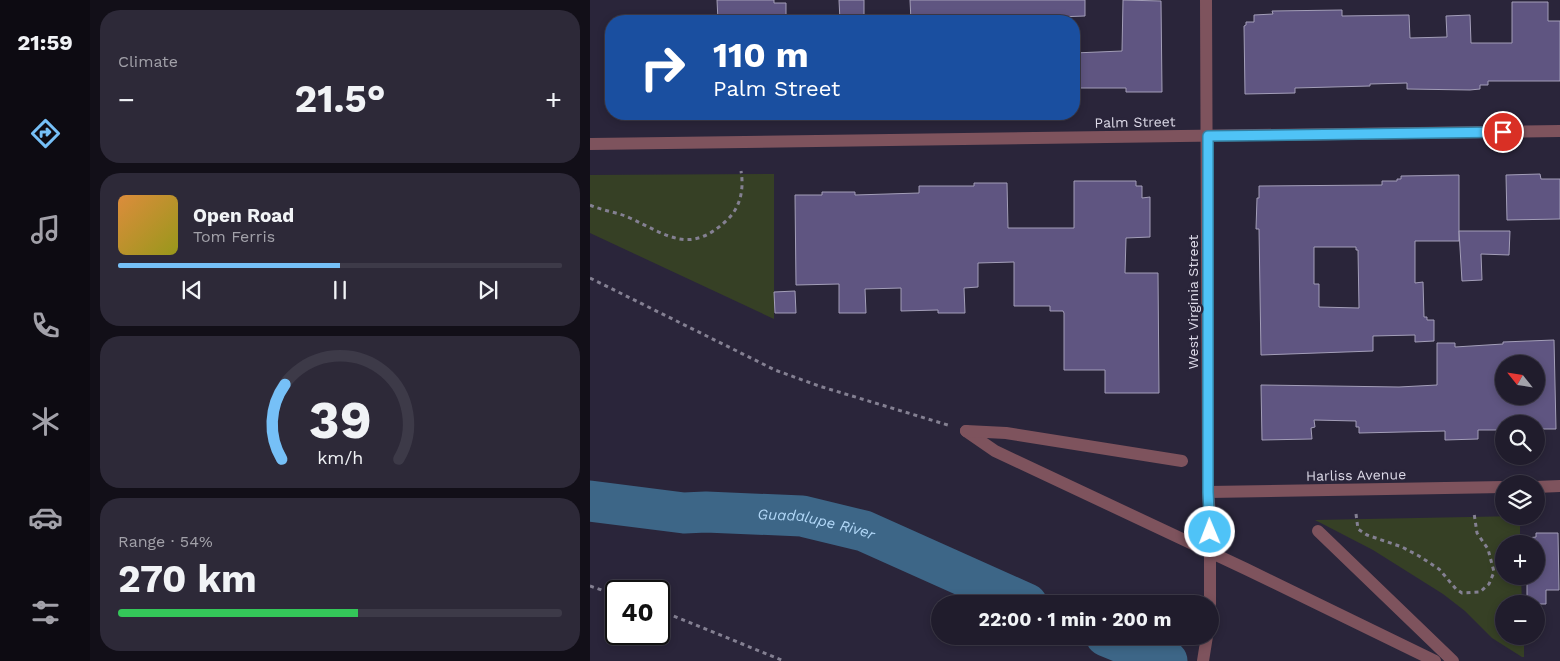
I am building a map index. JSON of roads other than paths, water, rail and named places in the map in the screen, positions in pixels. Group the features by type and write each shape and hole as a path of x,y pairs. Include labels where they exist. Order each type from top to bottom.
{"street":[{"name":"West Virginia Street","path":"1206,0 1210,595"},
{"name":"Palm Street","path":"590,144 1560,131"},
{"path":"1182,461 1006,433 966,431 996,451 1435,661"},
{"path":"1545,487 1560,486"},
{"name":"Harliss Avenue","path":"1208,492 1495,487"},
{"path":"1318,531 1453,661"}],"waterway":[{"name":"Guadalupe River","path":"590,501 684,513 706,512 802,516 864,531 1007,595"},
{"name":"Guadalupe River","path":"1128,645 1167,661"}]}
